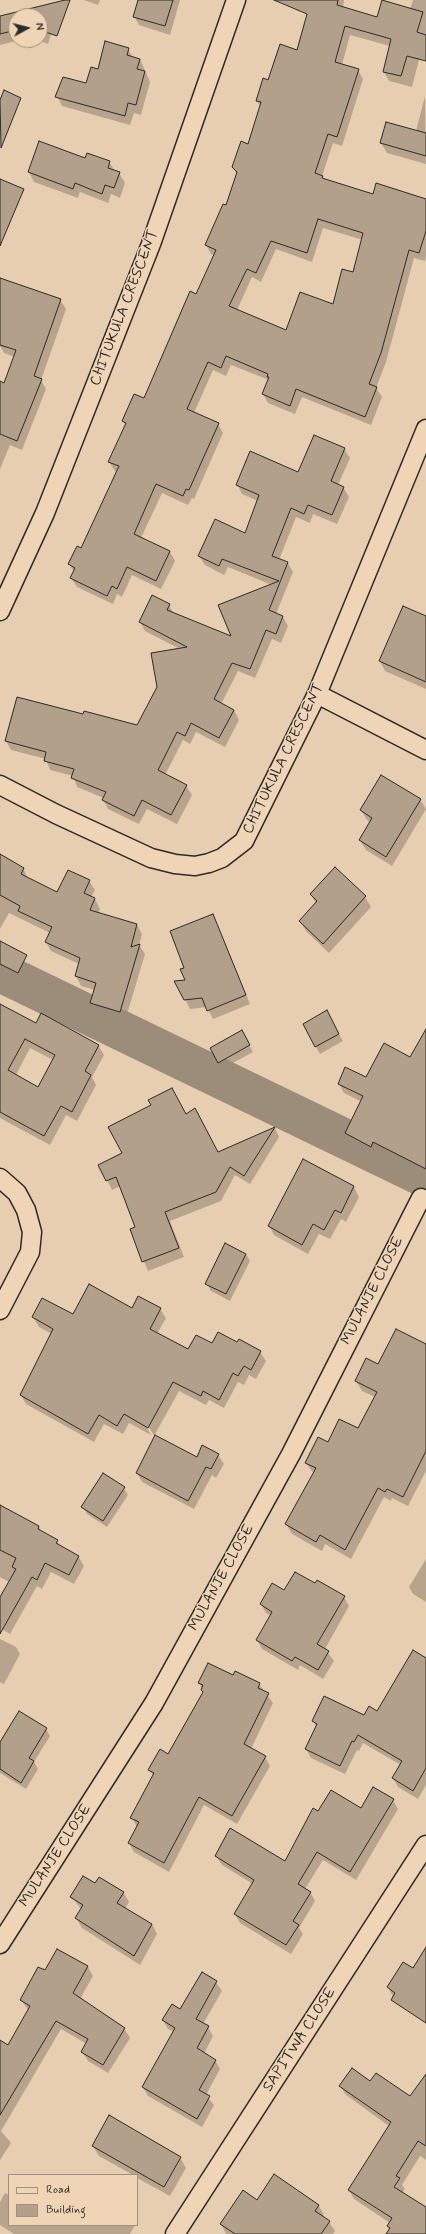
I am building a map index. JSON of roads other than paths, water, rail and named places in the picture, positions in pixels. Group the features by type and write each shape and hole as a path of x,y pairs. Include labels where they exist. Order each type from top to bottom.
{"street":[{"name":"CHITUKULA CRESCENT","path":"0,611 45,513 152,244 236,0"},
{"name":"CHITUKULA CRESCENT","path":"0,785 56,814 151,858 195,866 222,858 244,841 317,694 426,429"},
{"path":"317,694 426,750"},
{"path":"0,1178 17,1193 26,1210 32,1232 30,1252 0,1310"},
{"name":"MULANJE CLOSE","path":"0,1944 154,1703 291,1454 421,1198"},
{"name":"SAPITWA CLOSE","path":"175,2234 426,1845"}],"waterway":[{"path":"0,972 426,1178"}]}
